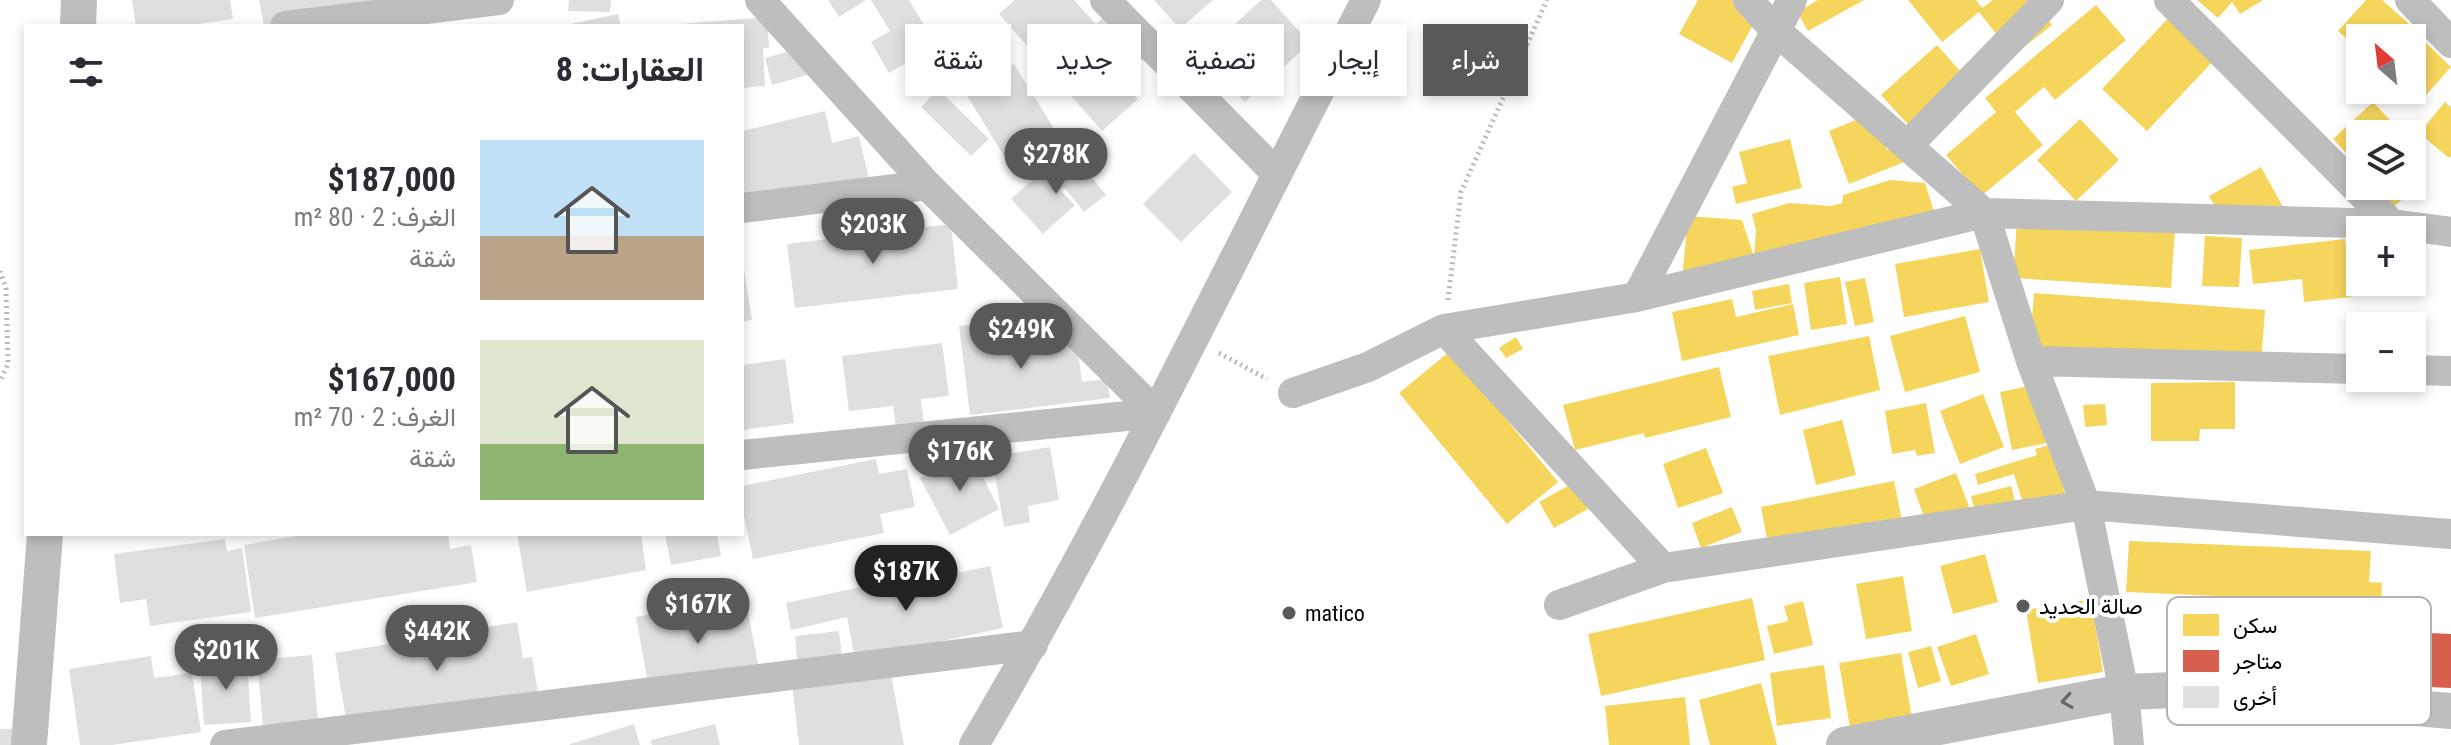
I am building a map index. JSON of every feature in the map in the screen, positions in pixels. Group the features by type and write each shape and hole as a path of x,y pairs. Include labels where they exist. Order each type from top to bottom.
{"street":[{"path":"78,24 79,0"},
{"path":"301,24 499,0"},
{"path":"760,0 927,185 1156,413"},
{"path":"1105,0 1276,173"},
{"path":"974,745 1033,645 1156,413 1366,0"},
{"path":"1748,0 1774,29 1984,213 2031,361 2086,505 2124,692 2129,745"},
{"path":"1637,297 1774,29 1792,0"},
{"path":"1774,29 1812,0"},
{"path":"1907,146 2049,0"},
{"path":"2169,0 2384,216"},
{"path":"2410,0 2451,43"},
{"path":"744,208 927,185"},
{"path":"1293,393 1368,367 1444,329 1637,297 1984,213 2346,223"},
{"path":"2426,229 2451,232"},
{"path":"1444,329 1663,568"},
{"path":"2031,361 2346,369"},
{"path":"2426,370 2451,371"},
{"path":"744,455 1156,413"},
{"path":"1559,605 1663,568 2086,505 2451,534"},
{"path":"29,745 45,536"},
{"path":"225,745 1033,645"},
{"path":"1844,745 2034,707 2124,692 2167,690"},
{"path":"2431,709 2451,711"}],"path":[{"path":"1444,329 1461,192 1547,0"},
{"path":"0,271 6,288 8,364 0,381"},
{"path":"1193,340 1293,393"}],"building: سكن":[{"path":"1698,0 1751,0 1763,7 1732,63 1679,34"},
{"path":"1818,0 1864,0 1808,31 1797,12"},
{"path":"1908,0 1976,0 1982,8 1993,0 2032,0 2052,25 2013,56 1979,12 1942,42"},
{"path":"2197,0 2263,0 2240,14 2232,2 2218,18"},
{"path":"2366,0 2382,0 2409,24 2346,24 2346,38 2338,31"},
{"path":"2096,5 2126,40 2055,100 2044,87 2015,112 2043,145 1981,196 1946,155 1996,112 1985,98"},
{"path":"2174,12 2219,55 2147,131 2102,89"},
{"path":"2426,43 2451,67 2426,95"},
{"path":"1937,45 1968,80 1913,130 1881,95"},
{"path":"2445,102 2451,107 2449,158 2426,139 2426,125"},
{"path":"2371,104 2375,104 2390,120 2354,120"},
{"path":"1873,113 1887,150 1906,143 1912,159 1849,184 1829,131"},
{"path":"2080,119 2119,160 2076,201 2037,160"},
{"path":"2346,127 2346,153 2333,139"},
{"path":"1790,139 1802,188 1736,204 1732,187 1747,183 1739,152"},
{"path":"2261,167 2287,214 2228,229 2209,196"},
{"path":"1890,180 1925,183 1936,218 1688,285 1683,269 1688,216 1742,220 1754,257 1756,230 1752,214 1789,203 1831,206 1842,203 1843,195"},
{"path":"2017,220 2175,230 2171,288 2013,278"},
{"path":"2205,236 2242,238 2239,287 2202,286"},
{"path":"2345,239 2346,296 2351,297 2304,302 2302,279 2253,284 2249,250"},
{"path":"1980,249 1989,302 1904,317 1895,264"},
{"path":"1840,277 1847,324 1811,330 1804,283"},
{"path":"1865,278 1874,322 1855,326 1845,282"},
{"path":"1789,284 1792,303 1755,310 1752,291"},
{"path":"2034,293 2265,310 2261,364 2030,346"},
{"path":"1732,299 1736,317 1793,304 1799,335 1682,361 1672,312"},
{"path":"1965,316 1980,372 1905,392 1890,336"},
{"path":"1869,336 1880,390 1780,415 1768,356"},
{"path":"1516,337 1523,349 1506,358 1499,348"},
{"path":"1450,351 1558,482 1507,524 1399,393"},
{"path":"1719,367 1731,417 1645,438 1644,433 1575,450 1563,405"},
{"path":"2054,381 2066,439 2012,450 2000,392"},
{"path":"2235,382 2235,429 2200,429 2199,441 2151,441 2151,383"},
{"path":"1983,394 2004,447 1960,464 1940,411"},
{"path":"1926,403 1935,453 1917,456 1915,450 1892,454 1885,411"},
{"path":"2105,404 2107,425 2085,427 2083,405"},
{"path":"1842,420 1856,475 1816,485 1803,430"},
{"path":"2050,445 2066,497 2025,510 2014,474 1978,485 1975,474 2037,455 2035,449"},
{"path":"1706,448 1723,493 1678,508 1663,464"},
{"path":"1956,473 1974,519 1931,536 1914,489"},
{"path":"1894,481 1906,540 1772,566 1761,507"},
{"path":"1573,483 1588,509 1554,528 1539,502"},
{"path":"2011,486 2018,512 1978,522 1971,496"},
{"path":"1732,507 1742,532 1701,548 1692,523"},
{"path":"2129,541 2371,551 2369,582 2382,583 2381,597 2242,597 2126,592"},
{"path":"1985,554 1998,602 1953,614 1940,566"},
{"path":"1903,576 1912,631 1866,639 1856,584"},
{"path":"1752,598 1765,660 1601,696 1588,634"},
{"path":"2091,599 2103,672 2038,683 2026,610"},
{"path":"1803,601 1813,645 1774,654 1767,626 1788,621 1784,606"},
{"path":"1976,634 1989,674 1951,686 1937,647"},
{"path":"1931,646 1941,681 1918,688 1908,652"},
{"path":"1901,653 1913,724 1851,734 1839,663"},
{"path":"1824,665 1831,718 1777,726 1770,673"},
{"path":"1761,683 1777,745 1710,745 1699,700"},
{"path":"1685,697 1690,745 1609,745 1605,706"}],"building: متاجر":[{"path":"2431,633 2451,634 2451,688 2431,687"}],"building: أخرى":[{"path":"132,0 230,0 233,19 197,24 136,24"},
{"path":"259,0 403,0 288,24 264,24"},
{"path":"569,0 611,0 610,12 568,11"},
{"path":"828,0 866,0 839,17"},
{"path":"871,0 909,0 923,24 905,24 905,63 889,73 871,42 890,31"},
{"path":"1015,0 1074,0 1096,24 1027,24 1027,46 999,14"},
{"path":"1154,0 1213,0 1186,24 1176,24"},
{"path":"1261,0 1271,0 1300,32 1300,52 1284,67 1284,24 1235,24"},
{"path":"618,14 620,24 571,24"},
{"path":"1105,16 1112,24 1096,24"},
{"path":"767,17 769,48 763,48 765,86 744,88 744,24 680,24"},
{"path":"800,48 807,75 772,85 765,58"},
{"path":"1014,64 1027,85 1027,96 1034,96 1053,127 1004,156 967,96 1011,96 1011,66"},
{"path":"931,96 945,96 989,139 971,156 921,107"},
{"path":"1071,96 1135,96 1138,99 1102,131"},
{"path":"825,111 832,143 859,136 869,179 744,209 744,131"},
{"path":"1194,153 1232,192 1181,242 1143,204"},
{"path":"1053,161 1070,181 1085,169 1106,195 1084,212 1064,187 1060,190 1075,205 1043,234 1011,199"},
{"path":"951,224 958,289 795,308 787,244"},
{"path":"744,270 752,320 744,322"},
{"path":"1018,319 1022,351 1077,344 1082,382 1107,379 1110,398 970,415 959,326"},
{"path":"942,343 949,396 921,399 924,424 896,428 893,406 849,411 842,356"},
{"path":"785,359 794,423 744,430 744,365"},
{"path":"1050,447 1059,500 1028,506 1030,522 1004,527 992,457"},
{"path":"970,452 999,509 950,535 920,478"},
{"path":"876,459 879,474 907,469 915,507 880,514 884,533 753,559 744,516 744,486"},
{"path":"297,536 448,536 450,549 471,545 477,582 255,618 244,545"},
{"path":"517,536 641,536 646,570 527,592"},
{"path":"665,536 717,536 721,556 671,565"},
{"path":"225,539 227,551 242,548 251,612 150,626 146,599 120,603 114,554"},
{"path":"990,566 1003,628 910,648 857,668 847,617 791,630 786,603 889,581 890,587"},
{"path":"745,597 760,674 650,695 636,617"},
{"path":"517,622 523,658 532,657 539,699 346,719 335,653"},
{"path":"839,631 843,666 798,670 795,636"},
{"path":"312,655 318,721 263,725 257,660"},
{"path":"151,656 154,678 192,673 201,732 112,745 80,745 69,669"},
{"path":"247,659 251,722 204,725 200,662"},
{"path":"891,674 904,745 799,745 792,683"},
{"path":"634,724 640,745 570,745 570,744"},
{"path":"715,724 720,745 652,745 651,740"},
{"path":"31,728 31,745 0,745 0,729"}],"place":[{"name":"صالة الحديد","path":"2023,606"},
{"name":"matico","path":"1289,613"}]}
